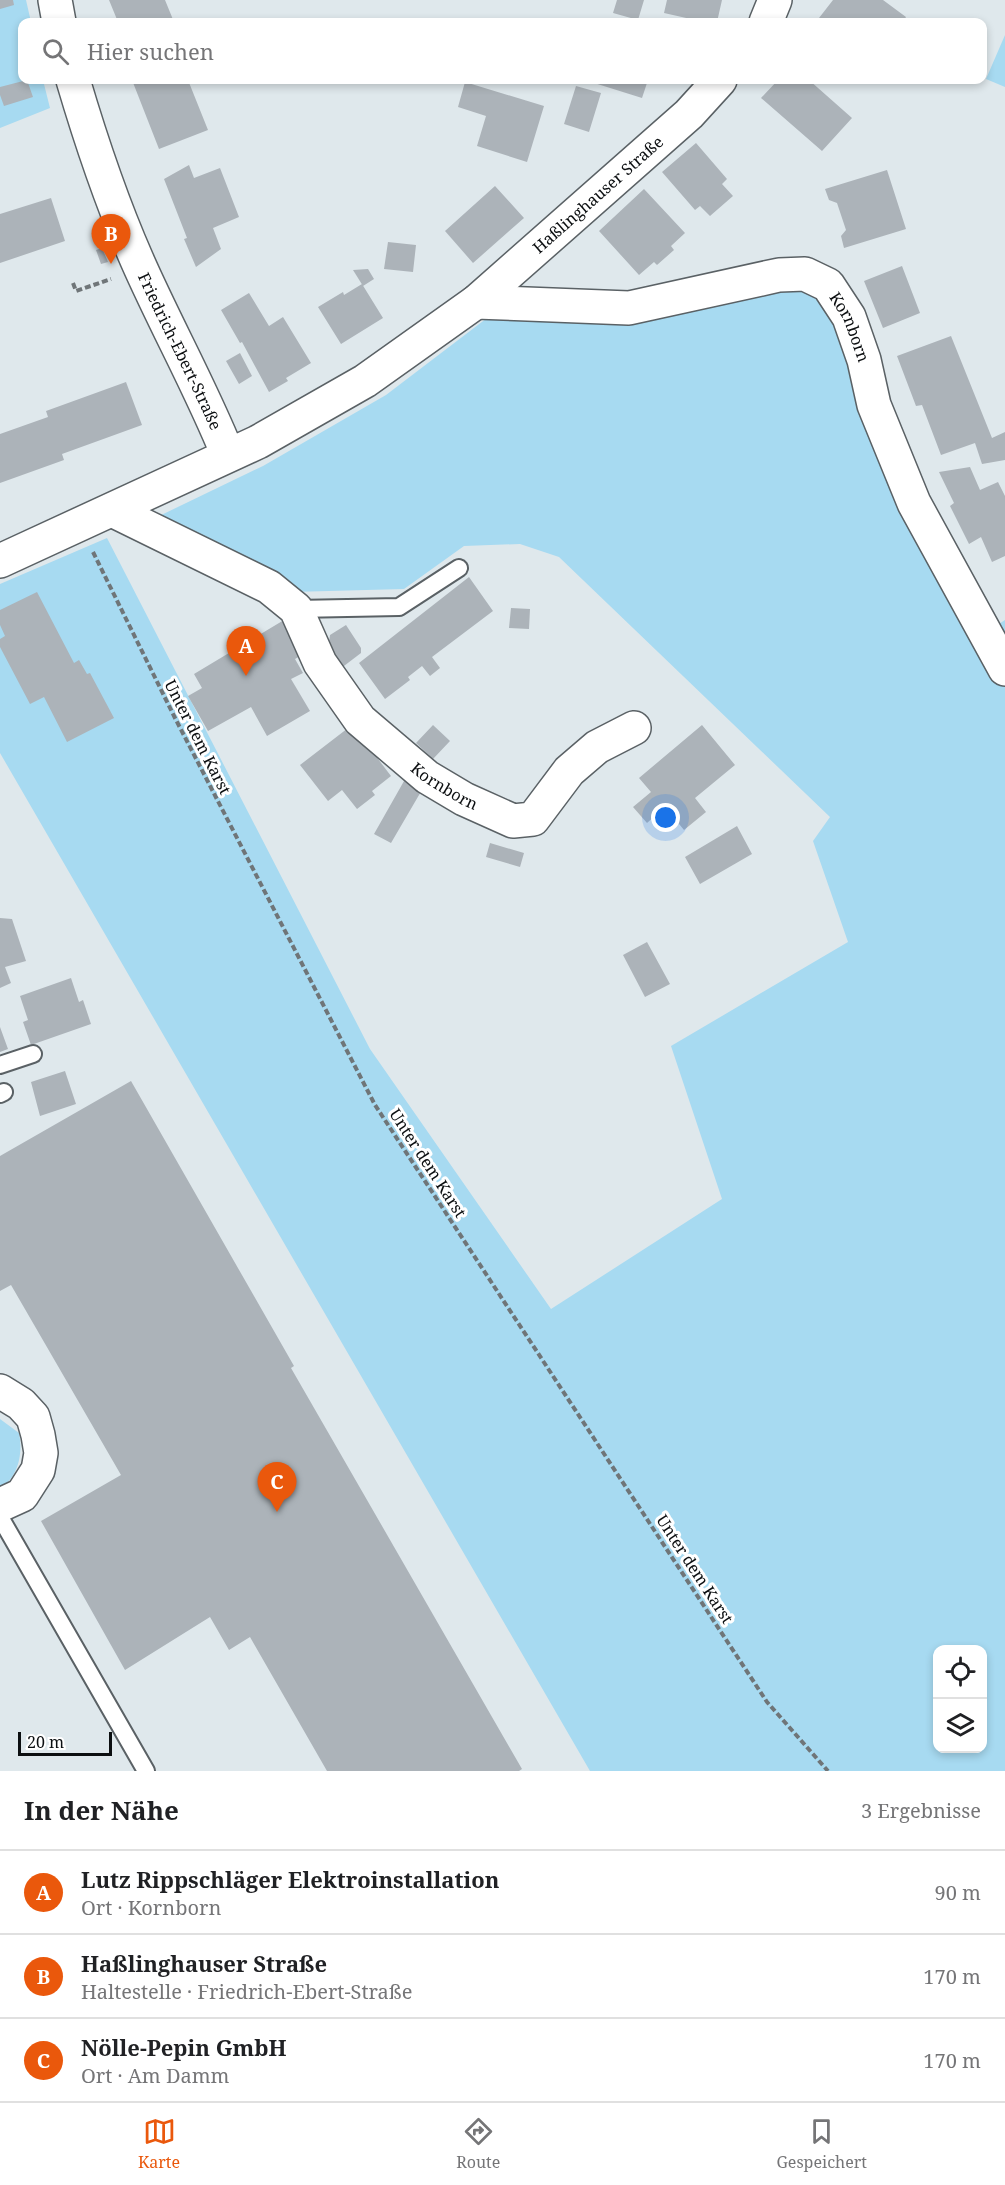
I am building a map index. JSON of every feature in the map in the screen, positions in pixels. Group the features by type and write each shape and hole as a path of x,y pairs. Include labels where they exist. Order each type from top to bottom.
{"street":[{"path":"55,0 59,18"},
{"path":"768,18 775,0"},
{"name":"Friedrich-Ebert-Straße","path":"74,84 99,167 136,257 215,422 228,455"},
{"name":"Haßlinghauser Straße","path":"0,561 258,442 365,381 476,302 689,114 716,84"},
{"name":"Kornborn","path":"476,302 629,308 779,275 805,274 828,285 849,318 864,360 874,405 914,503 1005,669"},
{"name":"Kornborn","path":"112,510 269,587 296,609 320,663 360,720 427,777 464,799 513,821 533,819 569,771 597,747 634,728"},
{"path":"0,1391 21,1404 33,1417 41,1453 38,1470 22,1495 0,1505"}],"lane":[{"path":"296,609 399,607 459,568"},
{"path":"0,1065 33,1054"},
{"path":"0,1517 146,1771"}],"path":[{"path":"73,283 76,291 117,277"},
{"name":"Unter dem Karst","path":"79,525 175,718 375,1105 768,1702 828,1771"}],"shaded area":[{"path":"0,0 26,0 30,18 18,18 18,84 44,84 50,108 0,128"},
{"path":"1005,35 1005,87 987,79"},
{"path":"779,284 810,288 829,302 977,638 1005,620 1005,1771 590,1771 0,753 0,584 107,538 370,1049 551,1309 722,1199 671,1046 848,942 813,841 830,817 559,557 520,544 464,546 404,589 291,592 155,518 263,466 386,395 491,315"},
{"path":"0,1419 19,1433 20,1456 12,1478 0,1488"}],"building":[{"path":"0,0 13,0 14,5 0,9"},
{"path":"109,0 165,0 172,18 116,18"},
{"path":"617,0 644,0 639,18 613,13"},
{"path":"667,0 722,0 718,18 686,18 664,13"},
{"path":"833,0 883,0 906,17 905,18 819,18"},
{"path":"18,82 28,84 33,97 4,106 0,87"},
{"path":"134,84 190,84 208,130 159,149"},
{"path":"464,84 472,84 544,106 527,162 477,146 486,116 458,107"},
{"path":"597,84 647,84 642,98"},
{"path":"774,84 814,84 852,118 822,151 761,98"},
{"path":"576,86 601,93 589,132 564,124"},
{"path":"696,143 727,179 722,184 733,196 710,216 700,206 695,210 662,172"},
{"path":"189,165 194,178 220,168 239,217 213,228 221,249 196,267 164,179"},
{"path":"887,170 906,229 844,248 841,236 846,230 837,203 829,200 825,189"},
{"path":"495,186 524,218 473,263 445,231"},
{"path":"644,189 685,233 671,246 674,250 657,265 654,262 639,275 599,231"},
{"path":"51,198 65,241 0,263 0,214"},
{"path":"388,242 416,245 413,272 384,269"},
{"path":"102,248 108,262 101,264 96,250"},
{"path":"902,266 920,313 883,328 864,281"},
{"path":"368,269 374,279 363,286 353,270"},
{"path":"362,284 383,318 341,344 318,307"},
{"path":"249,293 269,326 283,317 311,363 286,378 288,381 269,392 242,342 240,343 221,310"},
{"path":"951,336 992,438 1005,432 1005,460 982,464 975,443 941,455 922,405 916,406 897,356"},
{"path":"240,353 252,376 239,384 226,361"},
{"path":"126,382 142,425 62,454 64,460 0,483 0,434 48,417 46,411"},
{"path":"970,467 980,490 998,482 1005,496 1005,556 992,562 981,537 969,544 950,506 954,503 939,472"},
{"path":"469,577 493,611 432,657 440,668 430,676 422,666 408,677 410,680 385,699 359,663"},
{"path":"37,592 74,663 79,660 87,674 90,673 114,718 67,742 44,697 30,704 0,647 0,639 5,636 0,625 0,610"},
{"path":"511,608 530,609 529,629 509,628"},
{"path":"284,620 304,654 295,659 303,673 291,679 310,711 267,736 251,707 208,731 188,696 202,688 194,674"},
{"path":"346,625 361,648 361,653 340,669 327,656 330,635"},
{"path":"352,725 391,776 372,791 375,795 357,809 342,790 328,801 300,765"},
{"path":"433,725 450,741 433,759 416,743"},
{"path":"702,725 735,765 695,798 706,812 684,830 665,807 647,823 633,807 651,792 639,778"},
{"path":"408,774 426,783 391,843 374,834"},
{"path":"737,826 752,854 700,884 685,857"},
{"path":"490,843 524,853 520,867 486,857"},
{"path":"0,918 12,919 26,961 5,967 11,983 0,988"},
{"path":"647,942 670,984 645,997 623,955"},
{"path":"71,978 79,1002 83,1000 91,1024 31,1045 23,1022 28,1020 20,996"},
{"path":"0,1027 8,1049 0,1052"},
{"path":"65,1071 76,1104 40,1116 31,1082"},
{"path":"131,1081 294,1366 291,1368 522,1769 519,1771 327,1771 250,1637 229,1650 210,1617 125,1670 41,1521 121,1475 11,1285 0,1291 0,1156"}],"place":[{"name":"Haßlinghauser Straße","path":"111,264"},
{"name":"Lutz Rippschläger Elektroinstallation","path":"246,676"},
{"name":"Nölle-Pepin GmbH","path":"277,1512"}]}
